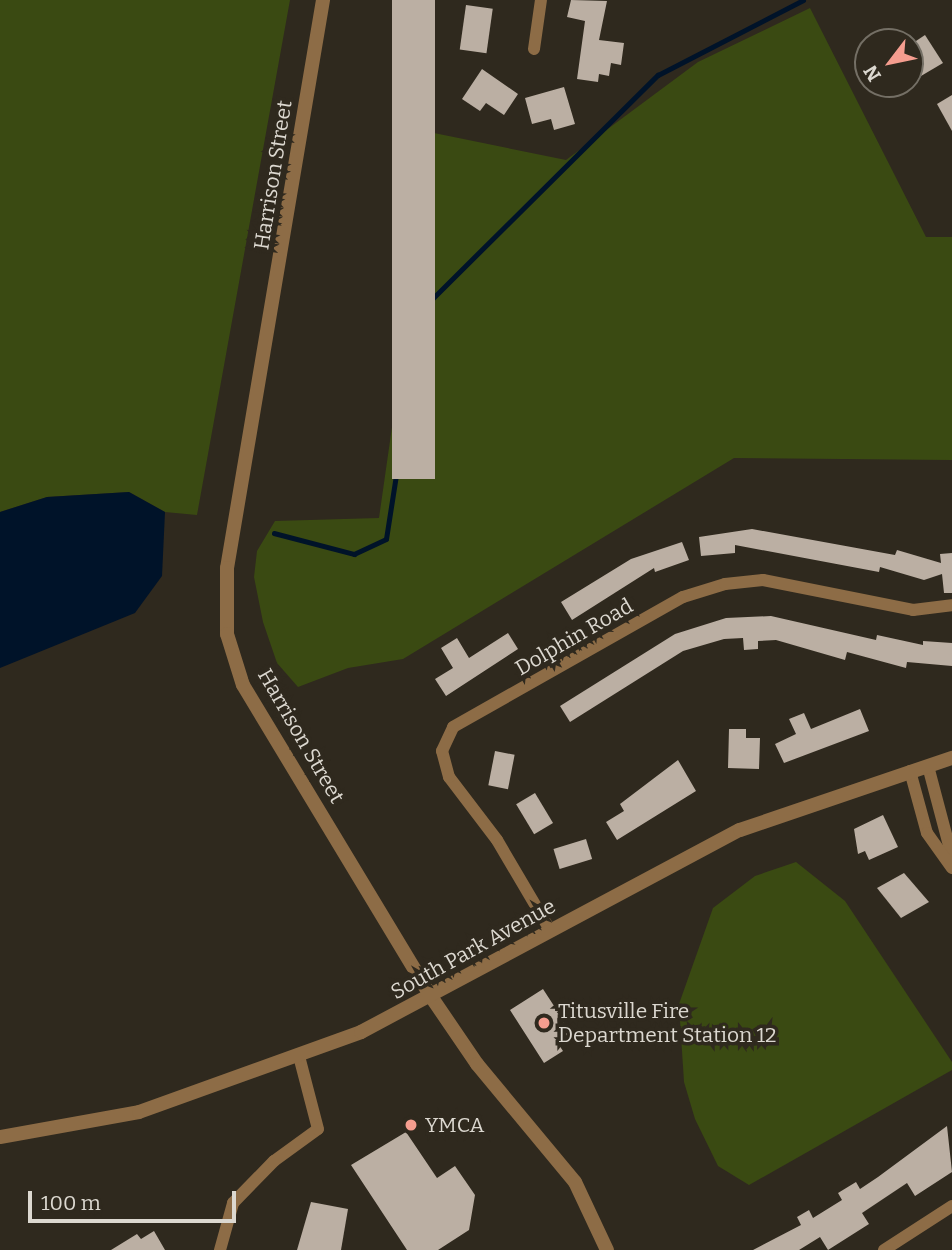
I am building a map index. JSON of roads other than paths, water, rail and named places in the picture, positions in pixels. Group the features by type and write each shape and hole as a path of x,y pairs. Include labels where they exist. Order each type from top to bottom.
{"street":[{"name":"Harrison Street","path":"323,0 228,568 227,634 243,685 432,998 477,1064 575,1182 607,1250"},
{"path":"534,50 541,0"},
{"name":"Dolphin Road","path":"550,930 497,840 449,777 442,751 453,727 683,597 724,584 763,580 913,610 952,605"},
{"name":"South Park Avenue","path":"0,1137 139,1112 299,1056 432,998 550,930 740,830 952,758"},
{"path":"928,766 952,858"},
{"path":"910,771 927,833 952,868"},
{"path":"220,1250 233,1203 274,1161 318,1129 299,1056"},
{"path":"884,1250 952,1206"}],"water":[{"path":"129,492 165,512 162,576 135,613 0,668 0,512 47,497"}],"waterway":[{"path":"274,533 354,554 386,539 422,309 658,75 803,0"}],"place":[{"name":"Titusville Fire Department Station 12","path":"544,1023"},
{"name":"YMCA","path":"411,1125"}]}
